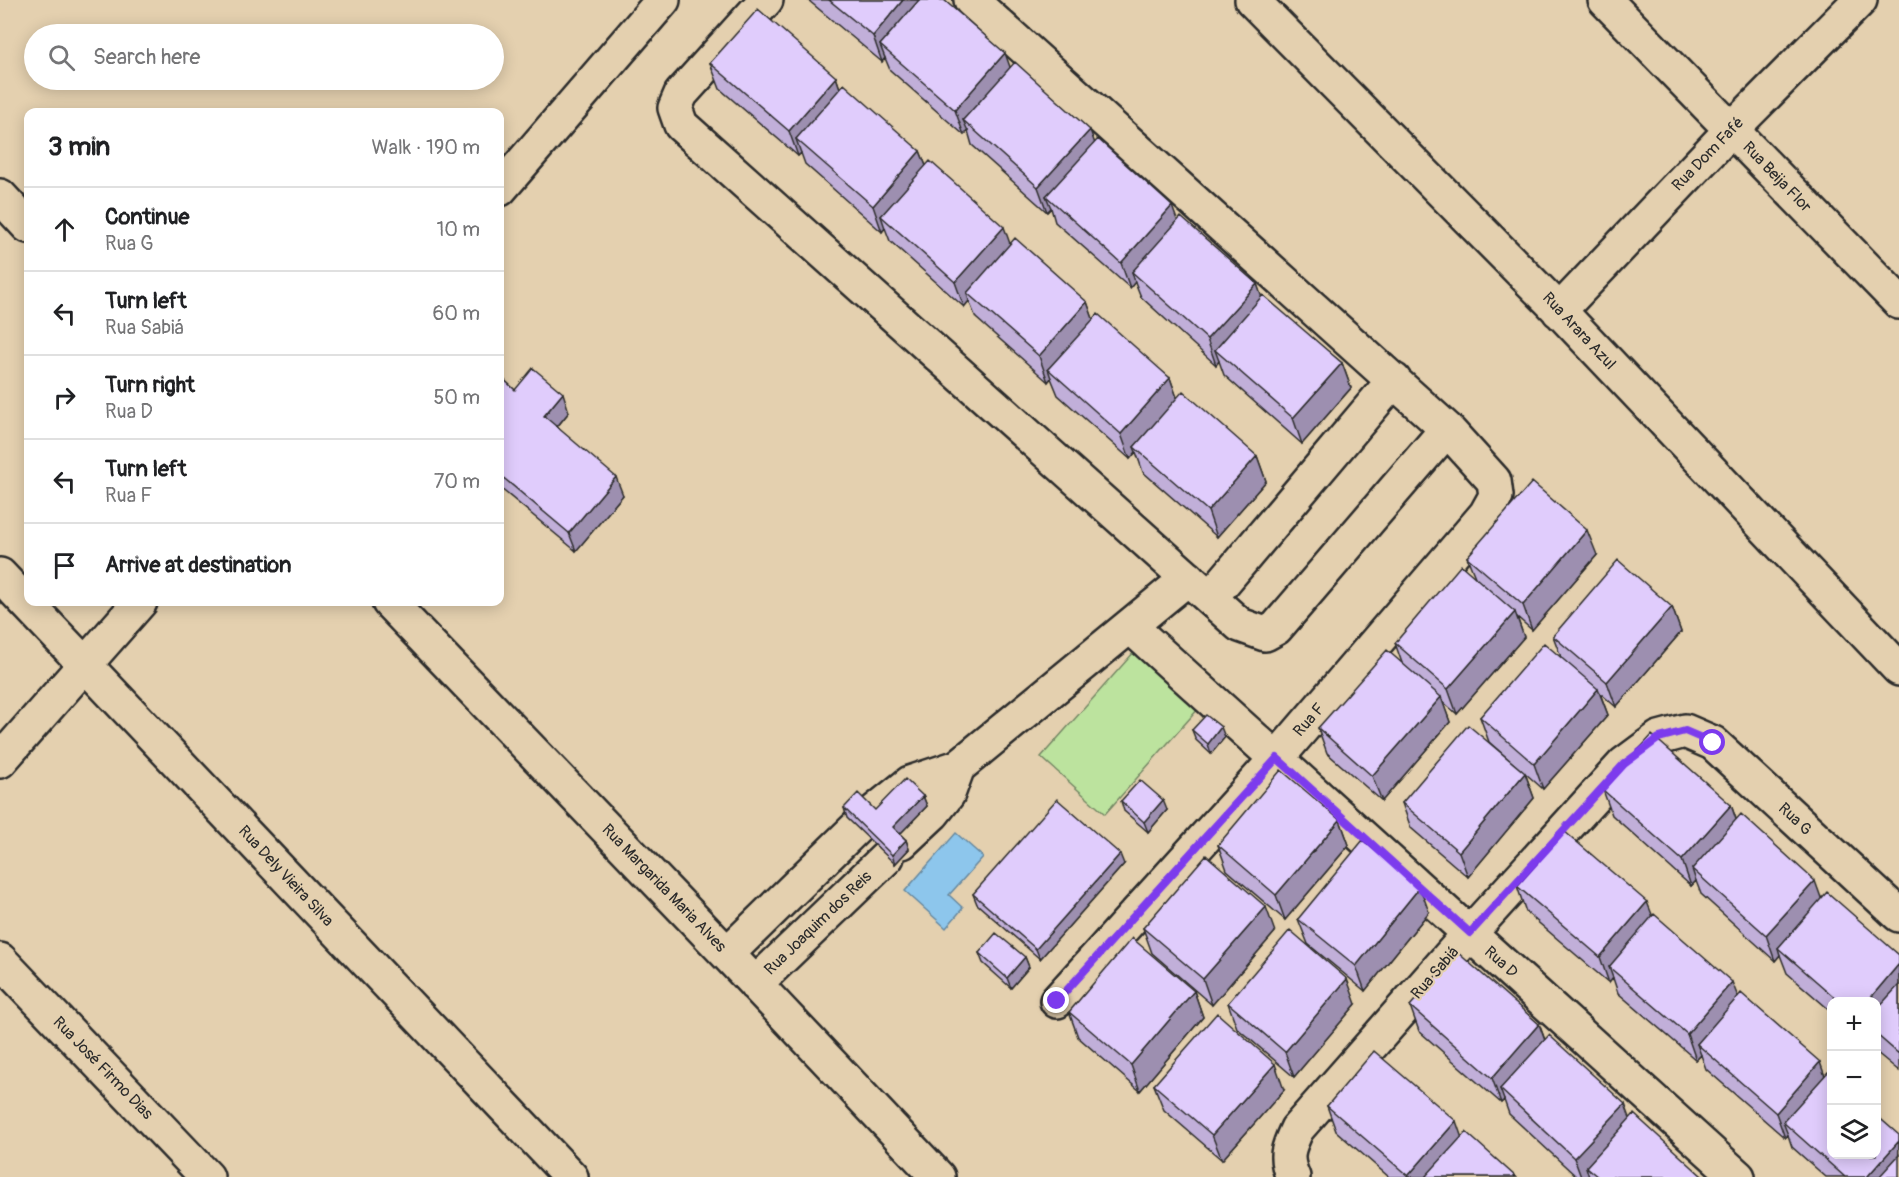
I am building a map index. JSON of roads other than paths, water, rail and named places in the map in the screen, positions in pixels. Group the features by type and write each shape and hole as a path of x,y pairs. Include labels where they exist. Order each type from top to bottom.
{"street":[{"path":"504,184 663,0"},
{"path":"766,0 681,94 675,108 681,125 1240,625 1265,634 1276,628 1448,429"},
{"name":"Rua F","path":"971,0 1448,429 1494,481 1496,496 1486,514 1277,758 1057,1001"},
{"name":"Rua Arara Azul","path":"1252,0 1559,311 1899,669"},
{"name":"Rua Beija Flor","path":"1605,0 1899,302"},
{"name":"Rua Dom Fafé","path":"1559,311 1731,130 1860,0"},
{"path":"0,196 24,222"},
{"path":"727,954 861,824 910,783 958,767 1131,627 1199,588 1394,380"},
{"name":"Rua Dely Vieira Silva","path":"0,575 24,600"},
{"name":"Rua Dely Vieira Silva","path":"30,606 571,1177"},
{"path":"0,762 136,606"},
{"name":"Rua Margarida Maria Alves","path":"393,606 938,1177"},
{"name":"Rua D","path":"1131,627 1738,1177"},
{"name":"Rua G","path":"1685,731 1713,743 1899,915"},
{"name":"Rua Sabiá","path":"1290,1170 1289,1147 1297,1130 1470,933 1624,764 1659,738 1685,731"},
{"name":"Rua Joaquim dos Reis","path":"755,984 933,813 948,794 958,767"},
{"path":"861,824 890,854"},
{"path":"824,860 854,889"},
{"name":"Rua José Firmo Dias","path":"0,960 207,1177"}],"water":[{"path":"956,833 983,857 949,895 963,908 946,928 905,891"}]}
